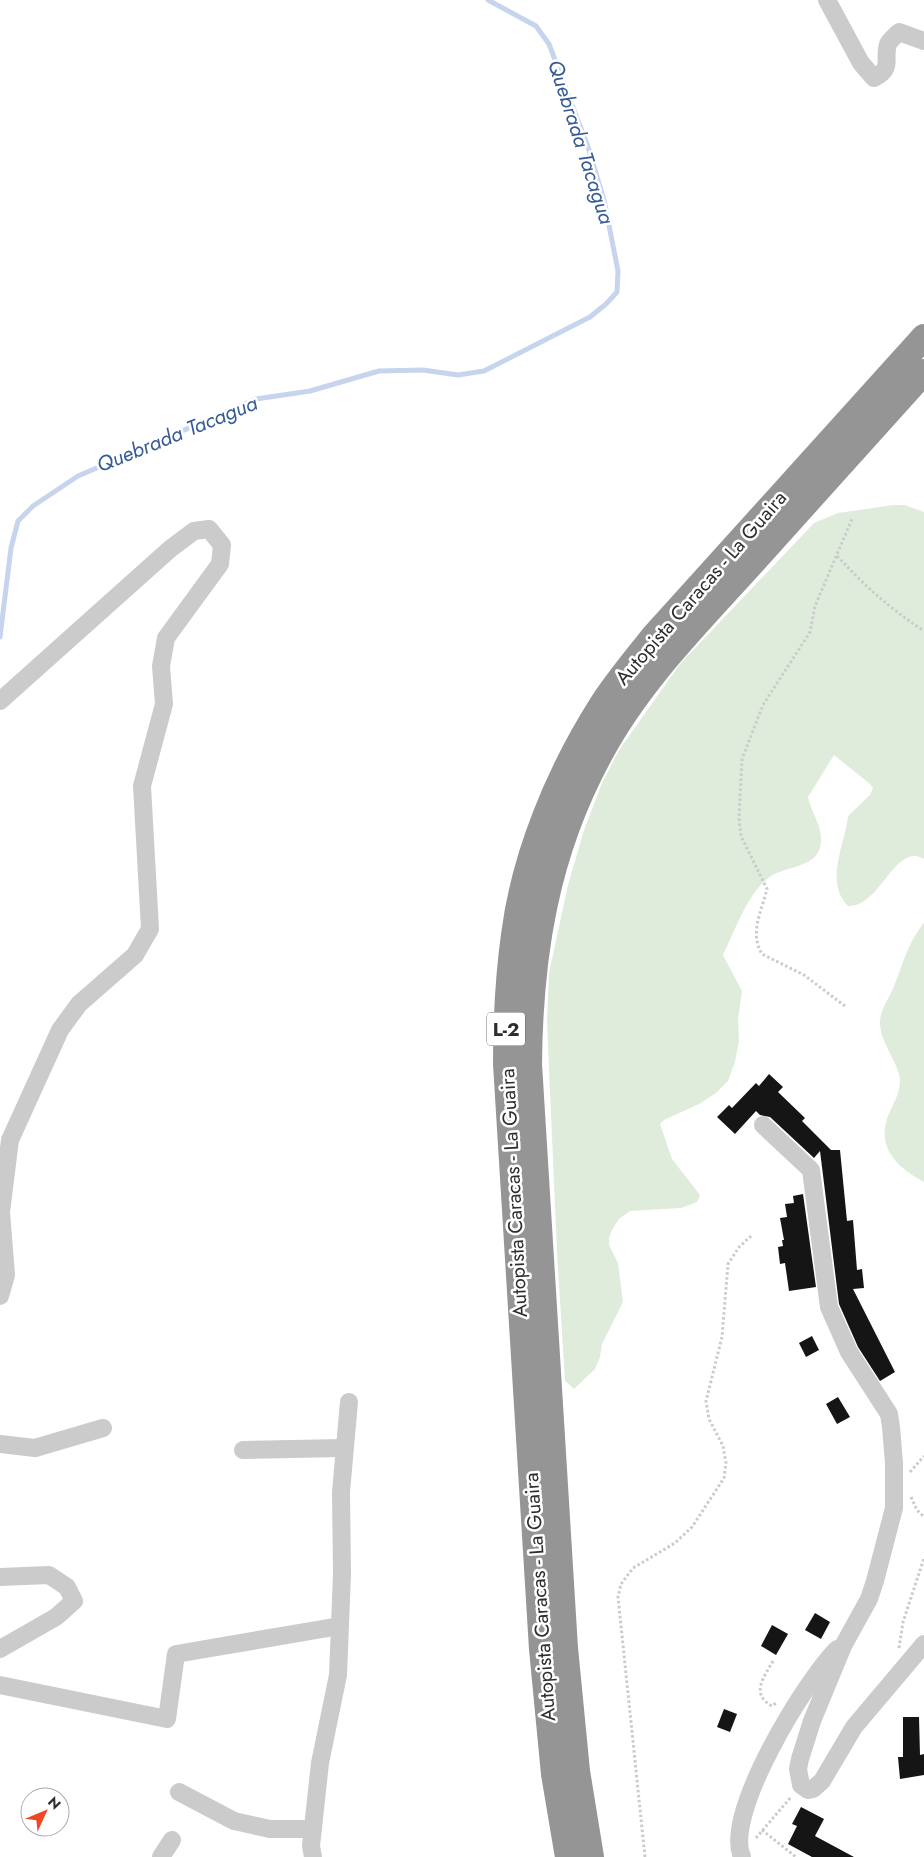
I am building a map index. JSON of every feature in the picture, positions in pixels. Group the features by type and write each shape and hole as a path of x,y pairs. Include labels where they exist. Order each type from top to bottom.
{"highway":[{"name":"Autopista Caracas - La Guaira","path":"568,1857 554,1774 542,1649 506,1064 509,985 514,934 521,899 539,838 560,782 577,746 611,692 653,637 924,337"},
{"name":"Autopista Caracas - La Guaira","path":"591,1857 577,1771 565,1648 529,1064 536,938 543,905 561,845 581,792 620,718 671,652 924,372"}],"street":[{"path":"827,0 861,63 874,78 882,74 888,62 888,44 898,32 924,41"},
{"path":"0,702 170,549 194,531 209,529 222,546 220,564 166,638 161,666 164,704 142,786 150,928 135,955 79,1004 60,1030 10,1140 1,1212 6,1275 0,1296"},
{"path":"763,1125 812,1173 829,1307 849,1352 889,1414 892,1426 894,1508 869,1599 843,1646 804,1741 798,1769 801,1785 808,1790 822,1781 854,1728 897,1674 924,1644"},
{"path":"313,1857 313,1829 320,1763 338,1675 340,1492 349,1402"},
{"path":"0,1444 35,1448 103,1428"},
{"path":"243,1450 343,1448"},
{"path":"0,1577 49,1575 67,1587 74,1601 56,1617 0,1649"},
{"path":"0,1685 167,1719 176,1654 340,1626"},
{"path":"747,1851 740,1839 751,1790 790,1713 810,1681 820,1667 843,1646"},
{"path":"179,1792 234,1821 270,1829 313,1829"},
{"path":"161,1857 172,1840"}],"path":[{"path":"845,1006 804,975 762,954 759,949 755,938 757,924 768,889 741,836 738,818 742,759 753,727 763,705 810,632 815,606 852,519"},
{"path":"837,556 870,592 892,610 924,631"},
{"path":"646,1857 618,1597 621,1584 633,1568 675,1544 692,1527 724,1478 726,1464 723,1446 709,1418 706,1401 722,1337 728,1264 739,1247 751,1236"},
{"path":"897,1674 903,1622 924,1558"},
{"path":"773,1662 760,1684 759,1692 763,1701 772,1706 782,1701"},
{"path":"747,1851 762,1830 801,1785"},
{"path":"762,1830 796,1857"}],"green space":[{"path":"905,505 924,512 924,859 914,856 905,859 896,866 870,897 860,904 848,906 837,886 840,850 848,816 870,795 873,788 834,755 808,797 821,834 820,848 817,854 806,863 777,873 763,883 743,912 723,955 742,991 738,1020 739,1041 735,1062 728,1081 716,1093 699,1104 664,1120 660,1124 672,1159 700,1195 697,1202 681,1208 630,1211 619,1219 612,1230 609,1245 618,1263 623,1302 602,1344 600,1357 595,1369 574,1389 565,1381 557,1252 547,1023 549,973 568,885 584,830 602,783 619,750 680,664 814,523 838,513"},
{"path":"924,923 924,1182 898,1163 887,1147 885,1127 898,1094 900,1080 897,1068 883,1038 880,1019 882,1010 892,991 909,947"}],"building":[{"path":"769,1074 783,1087 778,1092 805,1118 802,1121 831,1150 840,1150 847,1221 853,1220 857,1270 862,1269 864,1288 853,1289 895,1372 880,1381 858,1347 839,1304 820,1151 814,1158 770,1117 760,1115 756,1111 735,1134 717,1117 729,1105 732,1108 756,1083 759,1086"},
{"path":"803,1194 816,1287 789,1291 785,1263 780,1264 778,1247 783,1246 782,1240 784,1240 780,1218 787,1217 785,1204 794,1203 793,1196"},
{"path":"812,1336 819,1350 806,1357 799,1343"},
{"path":"838,1397 850,1417 837,1424 826,1404"},
{"path":"815,1613 830,1622 821,1639 805,1630"},
{"path":"772,1625 788,1634 776,1655 761,1646"},
{"path":"724,1709 737,1714 730,1732 717,1727"},
{"path":"903,1717 919,1717 920,1755 924,1754 924,1775 900,1779 898,1757 903,1757"},
{"path":"801,1807 824,1819 815,1836 854,1857 812,1857 788,1844 797,1826 792,1824"}],"waterway":[{"name":"Quebrada Tacagua","path":"0,637 11,548 18,521 33,506 78,476 256,399 310,391 379,371 423,370 458,375 484,371 590,317 617,292 618,271 604,200 588,147 549,44 536,26 488,0"}]}
